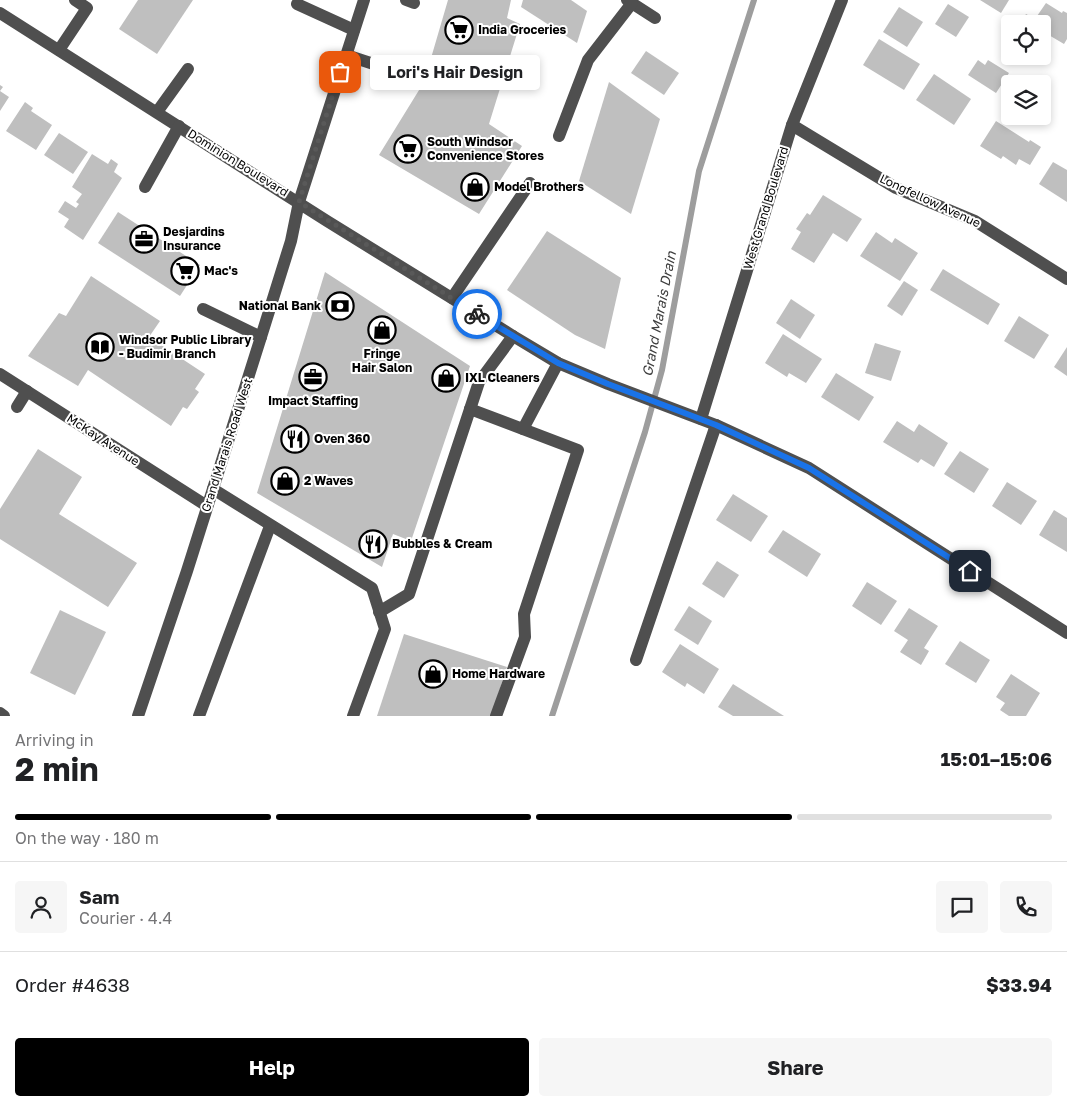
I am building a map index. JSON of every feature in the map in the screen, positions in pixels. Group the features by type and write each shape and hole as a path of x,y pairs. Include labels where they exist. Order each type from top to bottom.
{"street":[{"path":"59,50 87,8 75,0"},
{"name":"Grand Marais Road West","path":"138,716 187,571 261,337 291,241 299,202 364,0"},
{"name":"West Grand Boulevard","path":"701,419 792,125 842,0"},
{"path":"559,136 588,60 630,2 656,18"},
{"path":"297,4 354,30"},
{"name":"Dominion Boulevard","path":"0,12 512,336 558,363 716,425 809,468 1067,633"},
{"path":"346,55 392,70"},
{"path":"157,112 188,69"},
{"name":"Longfellow Avenue","path":"792,125 896,188 975,221 1067,279"},
{"path":"145,188 179,126"},
{"path":"452,298 530,183"},
{"path":"203,309 261,337"},
{"path":"379,612 409,594 479,382 512,336"},
{"path":"523,429 558,363"},
{"name":"McKay Avenue","path":"0,374 207,506"},
{"path":"17,407 27,391"},
{"path":"470,409 578,450 524,614 525,637 496,716"},
{"path":"636,660 716,425"},
{"path":"212,489 372,588 385,630 354,716"},
{"path":"199,716 270,526"},
{"path":"0,713 4,716"}],"building":[{"path":"138,0 193,0 157,54 119,29"},
{"path":"448,0 511,0 507,18 520,24 489,124 522,146 479,214 379,155 424,82"},
{"path":"523,0 571,0 587,11 577,43 521,7"},
{"path":"980,0 1009,0 1001,13"},
{"path":"1046,3 1062,13 1063,11 1067,13 1067,39 1064,44 1051,36 1051,15 1038,15"},
{"path":"948,4 969,17 956,37 935,24"},
{"path":"899,7 923,22 907,47 883,32"},
{"path":"879,39 920,64 904,90 863,65"},
{"path":"646,51 679,73 664,95 631,73"},
{"path":"978,60 985,65 988,60 1009,73 1008,75 1001,75 1001,85 996,93 968,75"},
{"path":"934,74 971,99 954,125 916,100"},
{"path":"609,82 660,119 631,214 579,181"},
{"path":"0,91 9,97 0,111"},
{"path":"25,102 33,108 31,111 52,125 36,150 6,131"},
{"path":"996,121 1029,142 1030,140 1041,147 1030,165 1019,159 1016,165 1003,156 1001,159 980,146"},
{"path":"59,133 88,152 73,174 44,155"},
{"path":"92,154 108,164 111,159 118,164 114,172 122,178 83,240 64,227 69,219 58,212 65,201 76,208 79,204 76,202 82,194 72,187"},
{"path":"1053,162 1067,170 1067,202 1039,184"},
{"path":"823,195 862,219 847,242 833,233 814,263 791,249 801,232 796,229 807,213 810,215"},
{"path":"118,212 200,265 180,296 98,243"},
{"path":"547,231 621,278 605,349 575,335 507,290"},
{"path":"876,232 892,243 895,238 918,253 900,281 860,256"},
{"path":"943,269 1000,304 988,325 930,290"},
{"path":"325,272 470,366 411,541 393,534 382,567 257,493"},
{"name":"Windsor Public Library - Budimir Branch","path":"91,276 160,321 149,337 205,374 195,389 199,392 187,409 183,407 171,426 88,370 78,386 28,356 59,313 66,316"},
{"path":"904,281 918,290 902,316 887,306"},
{"path":"791,299 815,315 800,339 776,323"},
{"path":"1019,316 1049,335 1034,359 1004,341"},
{"path":"783,334 822,359 806,383 789,373 787,377 765,363"},
{"path":"875,343 901,351 891,381 865,373"},
{"path":"1067,347 1067,376 1054,367"},
{"path":"836,373 874,397 859,421 821,397"},
{"path":"897,421 914,432 919,424 948,443 934,467 921,459 918,463 883,442"},
{"path":"38,449 82,477 59,514 137,563 108,607 0,539 0,509"},
{"path":"960,451 989,469 974,493 944,474"},
{"path":"1007,482 1037,501 1021,525 992,506"},
{"path":"733,494 768,516 751,542 716,520"},
{"path":"1054,510 1067,518 1067,552 1039,535"},
{"path":"783,530 821,554 807,577 768,552"},
{"path":"717,561 739,575 724,598 702,584"},
{"path":"867,582 897,601 881,625 852,606"},
{"path":"689,606 712,621 698,645 674,630"},
{"path":"909,608 938,626 924,648 929,651 921,665 900,652 908,640 894,631"},
{"path":"60,610 106,632 75,695 30,673"},
{"path":"404,634 507,667 491,716 377,716"},
{"path":"960,641 990,660 976,683 945,664"},
{"path":"680,644 719,669 704,694 687,683 685,687 662,672"},
{"path":"1011,674 1040,693 1026,716 1009,716 1000,710 1005,703 996,697"},
{"path":"733,684 784,716 733,716 718,707"}],"waterway":[{"name":"Grand Marais Drain","path":"552,716 645,432 662,370 699,171 754,0"}],"way so far":[{"path":"340,72 299,202 477,314"}],"place":[{"name":"India Groceries","path":"459,30"},
{"name":"Lori's Hair Design","path":"340,72"},
{"name":"South Windsor Convenience Stores","path":"408,149"},
{"name":"Model Brothers","path":"475,187"},
{"name":"Desjardins Insurance","path":"144,239"},
{"name":"Mac's","path":"185,271"},
{"name":"National Bank","path":"340,306"},
{"name":"Fringe Hair Salon","path":"382,330"},
{"name":"Windsor Public Library - Budimir Branch","path":"100,347"},
{"name":"Impact Staffing","path":"313,377"},
{"name":"IXL Cleaners","path":"446,378"},
{"name":"Oven 360","path":"295,439"},
{"name":"2 Waves","path":"285,481"},
{"name":"Bubbles & Cream","path":"373,544"},
{"name":"Home Hardware","path":"433,674"}],"route":[{"path":"477,314 558,363 716,425 809,468 970,571"}]}
